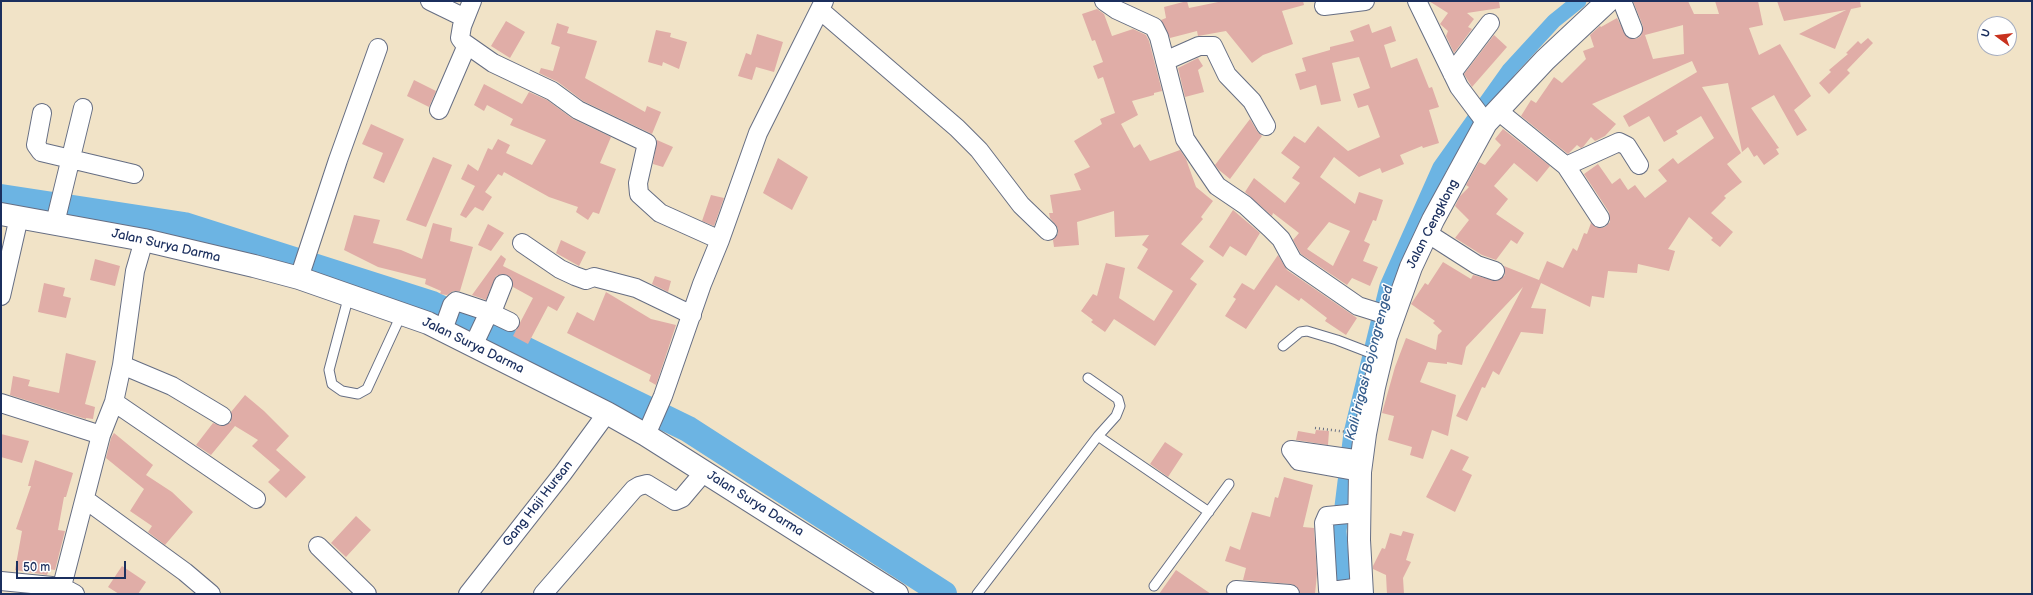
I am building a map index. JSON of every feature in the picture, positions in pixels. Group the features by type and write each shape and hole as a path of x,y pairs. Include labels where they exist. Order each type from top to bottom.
{"main road":[{"name":"Jalan Cengklong","path":"1360,590 1358,540 1355,514 1356,466 1365,434 1378,356 1388,316 1427,233 1488,116 1608,1"},
{"name":"Jalan Surya Darma","path":"10,215 57,215 144,240 300,274 349,295 445,327 475,340 607,413 649,428 704,472 897,594"}],"street":[{"path":"430,1 465,18"},
{"path":"472,1 462,26 460,38 467,45 492,63 547,88 578,110 647,143 639,178 638,194 660,213 720,240"},
{"path":"1104,1 1116,10 1154,27 1159,37 1185,139 1217,186 1245,205 1271,229 1281,239 1294,261 1358,306 1388,316"},
{"path":"1324,6 1365,1"},
{"path":"1622,1 1633,29"},
{"path":"1416,2 1455,80 1488,116 1566,166 1600,218"},
{"path":"649,428 663,396 702,284 720,240 758,133 822,5 957,128 979,150 1021,205 1048,231"},
{"path":"1455,80 1490,23"},
{"path":"439,110 467,45"},
{"path":"1165,61 1199,46 1213,46 1227,74 1252,101 1266,126"},
{"path":"300,274 310,248 338,160 378,48"},
{"path":"57,215 72,159 83,108"},
{"path":"42,113 36,145 38,149 134,174"},
{"path":"1566,166 1619,142 1627,146 1639,165"},
{"path":"1,296 10,215"},
{"path":"1427,233 1477,265 1495,271"},
{"path":"1,581 66,592 101,435 114,402 122,365 135,270 144,240"},
{"path":"522,243 560,269 575,276 586,280 594,276 636,288 692,315"},
{"path":"475,340 503,284"},
{"path":"445,327 452,305 456,301 510,322"},
{"path":"122,365 172,386 222,416"},
{"path":"114,402 256,499"},
{"path":"1,403 101,435"},
{"name":"Gang Haji Hursan","path":"468,594 563,473 607,413"},
{"path":"1312,459 1356,466"},
{"path":"543,594 634,489 647,484 675,501 682,498 704,472"},
{"path":"86,500 185,572 211,594"},
{"path":"1355,514 1327,516 1324,523 1328,590 1360,590"},
{"path":"318,546 367,594"},
{"path":"1236,590 1290,594"}],"lane":[{"path":"349,295 329,370 332,384 342,391 358,394 367,389 402,313"},
{"path":"1283,346 1300,332 1308,331 1337,340 1378,356"},
{"path":"978,594 1098,436 1116,416 1120,406 1118,399 1088,378"},
{"path":"1098,436 1209,512"},
{"path":"1154,586 1229,484"}],"path":[{"path":"1317,428 1349,432"}],"building":[{"path":"1187,1 1189,8 1223,1 1303,1 1304,5 1282,11 1293,44 1263,55 1252,63 1226,31 1198,36 1197,31 1170,38 1161,20 1166,18 1164,7"},
{"path":"1429,1 1499,1 1500,8 1467,13 1474,19 1468,27 1472,29 1454,53 1446,36 1448,31 1440,24 1448,13"},
{"path":"1633,1 1688,1 1694,14 1719,14 1715,1 1758,1 1763,25 1749,28 1759,55 1780,44 1811,96 1794,110 1807,130 1797,136 1774,95 1751,108 1779,148 1776,149 1779,154 1764,165 1757,155 1754,157 1748,147 1742,152 1728,83 1702,87 1741,153 1727,164 1742,182 1724,196 1726,198 1711,213 1733,232 1720,247 1711,240 1713,238 1689,217 1668,249 1675,251 1669,271 1638,264 1637,273 1608,271 1604,298 1592,296 1590,307 1541,283 1531,308 1546,309 1543,334 1521,332 1499,375 1493,371 1485,388 1482,387 1467,421 1456,416 1523,287 1466,347 1462,365 1447,362 1447,364 1428,362 1420,382 1456,395 1448,436 1432,430 1423,459 1410,455 1412,447 1388,440 1394,416 1382,413 1395,367 1406,338 1436,350 1438,335 1442,331 1433,323 1435,321 1411,304 1425,283 1428,285 1443,262 1471,279 1473,275 1497,281 1505,275 1504,266 1539,280 1547,261 1563,268 1573,248 1577,251 1584,233 1587,234 1591,223 1600,228 1605,227 1610,222 1609,212 1584,174 1598,164 1612,184 1620,178 1628,190 1635,185 1645,198 1667,181 1658,170 1673,158 1678,164 1714,138 1701,116 1676,131 1678,134 1664,142 1649,116 1629,127 1623,116 1697,72 1692,61 1592,104 1616,124 1605,136 1595,141 1591,137 1583,147 1581,148 1577,145 1568,154 1521,116 1531,100 1536,103 1554,77 1562,83 1586,59 1583,51 1594,47 1590,35 1600,26 1601,27 1617,18 1627,37 1636,39 1641,36 1643,26","holes":["1683,25 1684,54 1653,59 1645,35"]},
{"path":"1777,1 1860,1 1861,7 1851,9 1835,49 1799,34 1846,10 1784,21"},
{"path":"1097,9 1104,14 1112,36 1133,29 1146,35 1149,41 1162,91 1154,93 1154,95 1132,101 1138,115 1121,124 1134,148 1140,144 1150,161 1180,150 1186,159 1196,187 1213,201 1201,217 1203,219 1181,244 1204,261 1190,279 1197,284 1155,346 1114,319 1105,332 1091,322 1093,320 1081,311 1093,294 1097,296 1106,263 1125,268 1119,298 1154,321 1173,291 1137,268 1148,249 1142,245 1149,235 1115,237 1114,211 1077,222 1079,245 1054,247 1053,240 1058,234 1058,228 1050,218 1049,213 1053,213 1050,195 1081,190 1074,174 1090,167 1074,141 1102,124 1100,119 1115,113 1103,77 1098,79 1093,66 1103,62 1095,40 1092,41 1082,14"},
{"path":"506,21 525,32 510,58 491,46"},
{"path":"557,23 569,27 567,33 597,41 585,78 645,112 647,106 661,112 652,134 583,101 558,82 539,73 541,68 553,71 560,47 551,44"},
{"path":"1369,24 1372,33 1391,26 1396,41 1384,45 1391,68 1417,58 1429,88 1432,87 1439,107 1429,110 1439,143 1423,148 1422,146 1400,155 1404,164 1382,173 1380,168 1359,177 1334,157 1320,177 1355,204 1359,192 1383,200 1376,221 1373,220 1364,241 1370,244 1363,261 1378,267 1370,286 1352,278 1347,285 1301,254 1293,240 1299,233 1273,213 1272,216 1245,192 1254,178 1285,203 1300,183 1292,178 1300,167 1281,153 1294,136 1305,143 1318,126 1348,151 1380,137 1368,105 1358,108 1353,94 1370,88 1359,57 1332,63 1341,101 1321,105 1316,85 1300,90 1295,74 1306,71 1302,58 1330,50 1330,47 1354,41 1350,31","holes":["1329,222 1350,231 1333,266 1307,249"]},
{"path":"656,30 671,33 670,37 687,42 679,69 663,62 662,66 648,62"},
{"path":"757,34 783,42 774,72 756,67 752,80 738,76 746,53 751,55"},
{"path":"1494,35 1507,47 1472,87 1464,74"},
{"path":"1868,38 1873,43 1847,70 1850,73 1829,94 1819,83 1831,72 1829,70 1848,54 1846,53 1858,41 1861,44"},
{"path":"1198,58 1203,66 1198,70 1204,92 1185,97 1178,68"},
{"path":"414,80 436,91 429,107 407,96"},
{"path":"484,84 522,104 529,92 547,100 573,119 611,137 600,163 616,169 599,214 593,212 588,220 576,212 578,207 549,197 504,172 502,176 498,174 485,192 492,197 483,211 475,207 466,218 460,215 475,186 461,179 468,164 478,171 488,148 492,150 498,139 510,145 506,153 532,165 546,140 510,125 513,119 487,105 484,111 474,105"},
{"path":"1250,119 1257,131 1262,136 1230,179 1215,165"},
{"path":"371,124 404,139 384,183 373,178 383,153 362,144"},
{"path":"1503,129 1550,166 1537,182 1514,163 1494,186 1508,199 1496,214 1524,233 1517,244 1511,240 1496,260 1482,255 1455,238 1469,220 1455,206 1460,196 1469,187 1466,185 1479,162 1485,165 1501,145 1495,139"},
{"path":"657,140 673,147 663,167 653,164"},
{"path":"433,157 452,165 426,227 406,220"},
{"path":"778,158 808,177 792,210 763,193"},
{"path":"711,195 724,198 714,226 702,221"},
{"path":"1233,210 1260,233 1246,256 1230,246 1223,257 1209,247"},
{"path":"354,215 380,220 373,243 401,250 422,259 433,223 452,228 450,241 473,247 460,291 453,291 447,295 440,294 441,291 425,284 426,279 378,267 344,250"},
{"path":"488,224 504,233 491,251 478,245"},
{"path":"561,240 586,252 579,266 556,253"},
{"path":"501,255 506,259 503,266 565,297 557,311 548,306 528,344 513,336 533,298 513,287 511,277 502,274 496,276 486,300 472,295"},
{"path":"1278,255 1287,270 1357,318 1346,335 1325,321 1327,318 1301,298 1299,301 1276,285 1246,329 1225,316 1236,299 1233,297 1242,283 1254,290"},
{"path":"95,259 120,266 115,286 90,280"},
{"path":"655,276 671,281 668,292 652,284"},
{"path":"44,283 65,288 63,296 71,298 66,318 38,312"},
{"path":"606,292 651,319 676,325 656,385 649,381 651,375 567,333 577,312 594,321"},
{"path":"66,353 96,361 85,404 95,407 93,419 86,419 10,395 13,376 30,380 28,386 59,393"},
{"path":"245,395 264,411 289,436 276,450 306,477 286,498 268,482 280,470 252,446 258,440 235,426 211,455 196,445 213,423 222,426 231,422 231,412"},
{"path":"1316,430 1329,431 1328,445 1296,440 1298,431 1315,434"},
{"path":"114,433 153,465 146,475 172,492 193,512 165,545 148,532 152,526 130,511 144,489 106,458 111,438"},
{"path":"1,434 29,441 22,463 1,457"},
{"path":"1165,442 1183,454 1168,477 1150,464"},
{"path":"1451,449 1469,457 1462,470 1472,475 1455,512 1426,497"},
{"path":"35,460 73,473 66,497 64,497 58,530 65,531 55,570 49,569 47,575 15,570 22,531 16,529 31,486 28,486"},
{"path":"1284,477 1313,485 1303,527 1314,528 1317,574 1315,594 1300,593 1296,586 1291,584 1243,580 1246,568 1225,561 1230,546 1240,550 1252,512 1270,517 1275,497 1278,498"},
{"path":"356,516 371,530 346,557 331,543"},
{"path":"1403,531 1414,534 1406,560 1411,562 1403,578 1404,594 1387,594 1386,575 1373,569 1373,566 1382,548 1385,549 1390,533 1401,536"},
{"path":"122,566 146,582 138,594 119,594 108,587"},
{"path":"1176,570 1211,594 1159,594"}],"waterway":[{"name":"Kali Irigasi Bojongrenged","path":"1344,594 1339,531 1351,433 1387,286 1440,167 1509,70 1554,21 1579,1"},
{"path":"1,197 184,225 432,304 688,429 944,594"}]}
